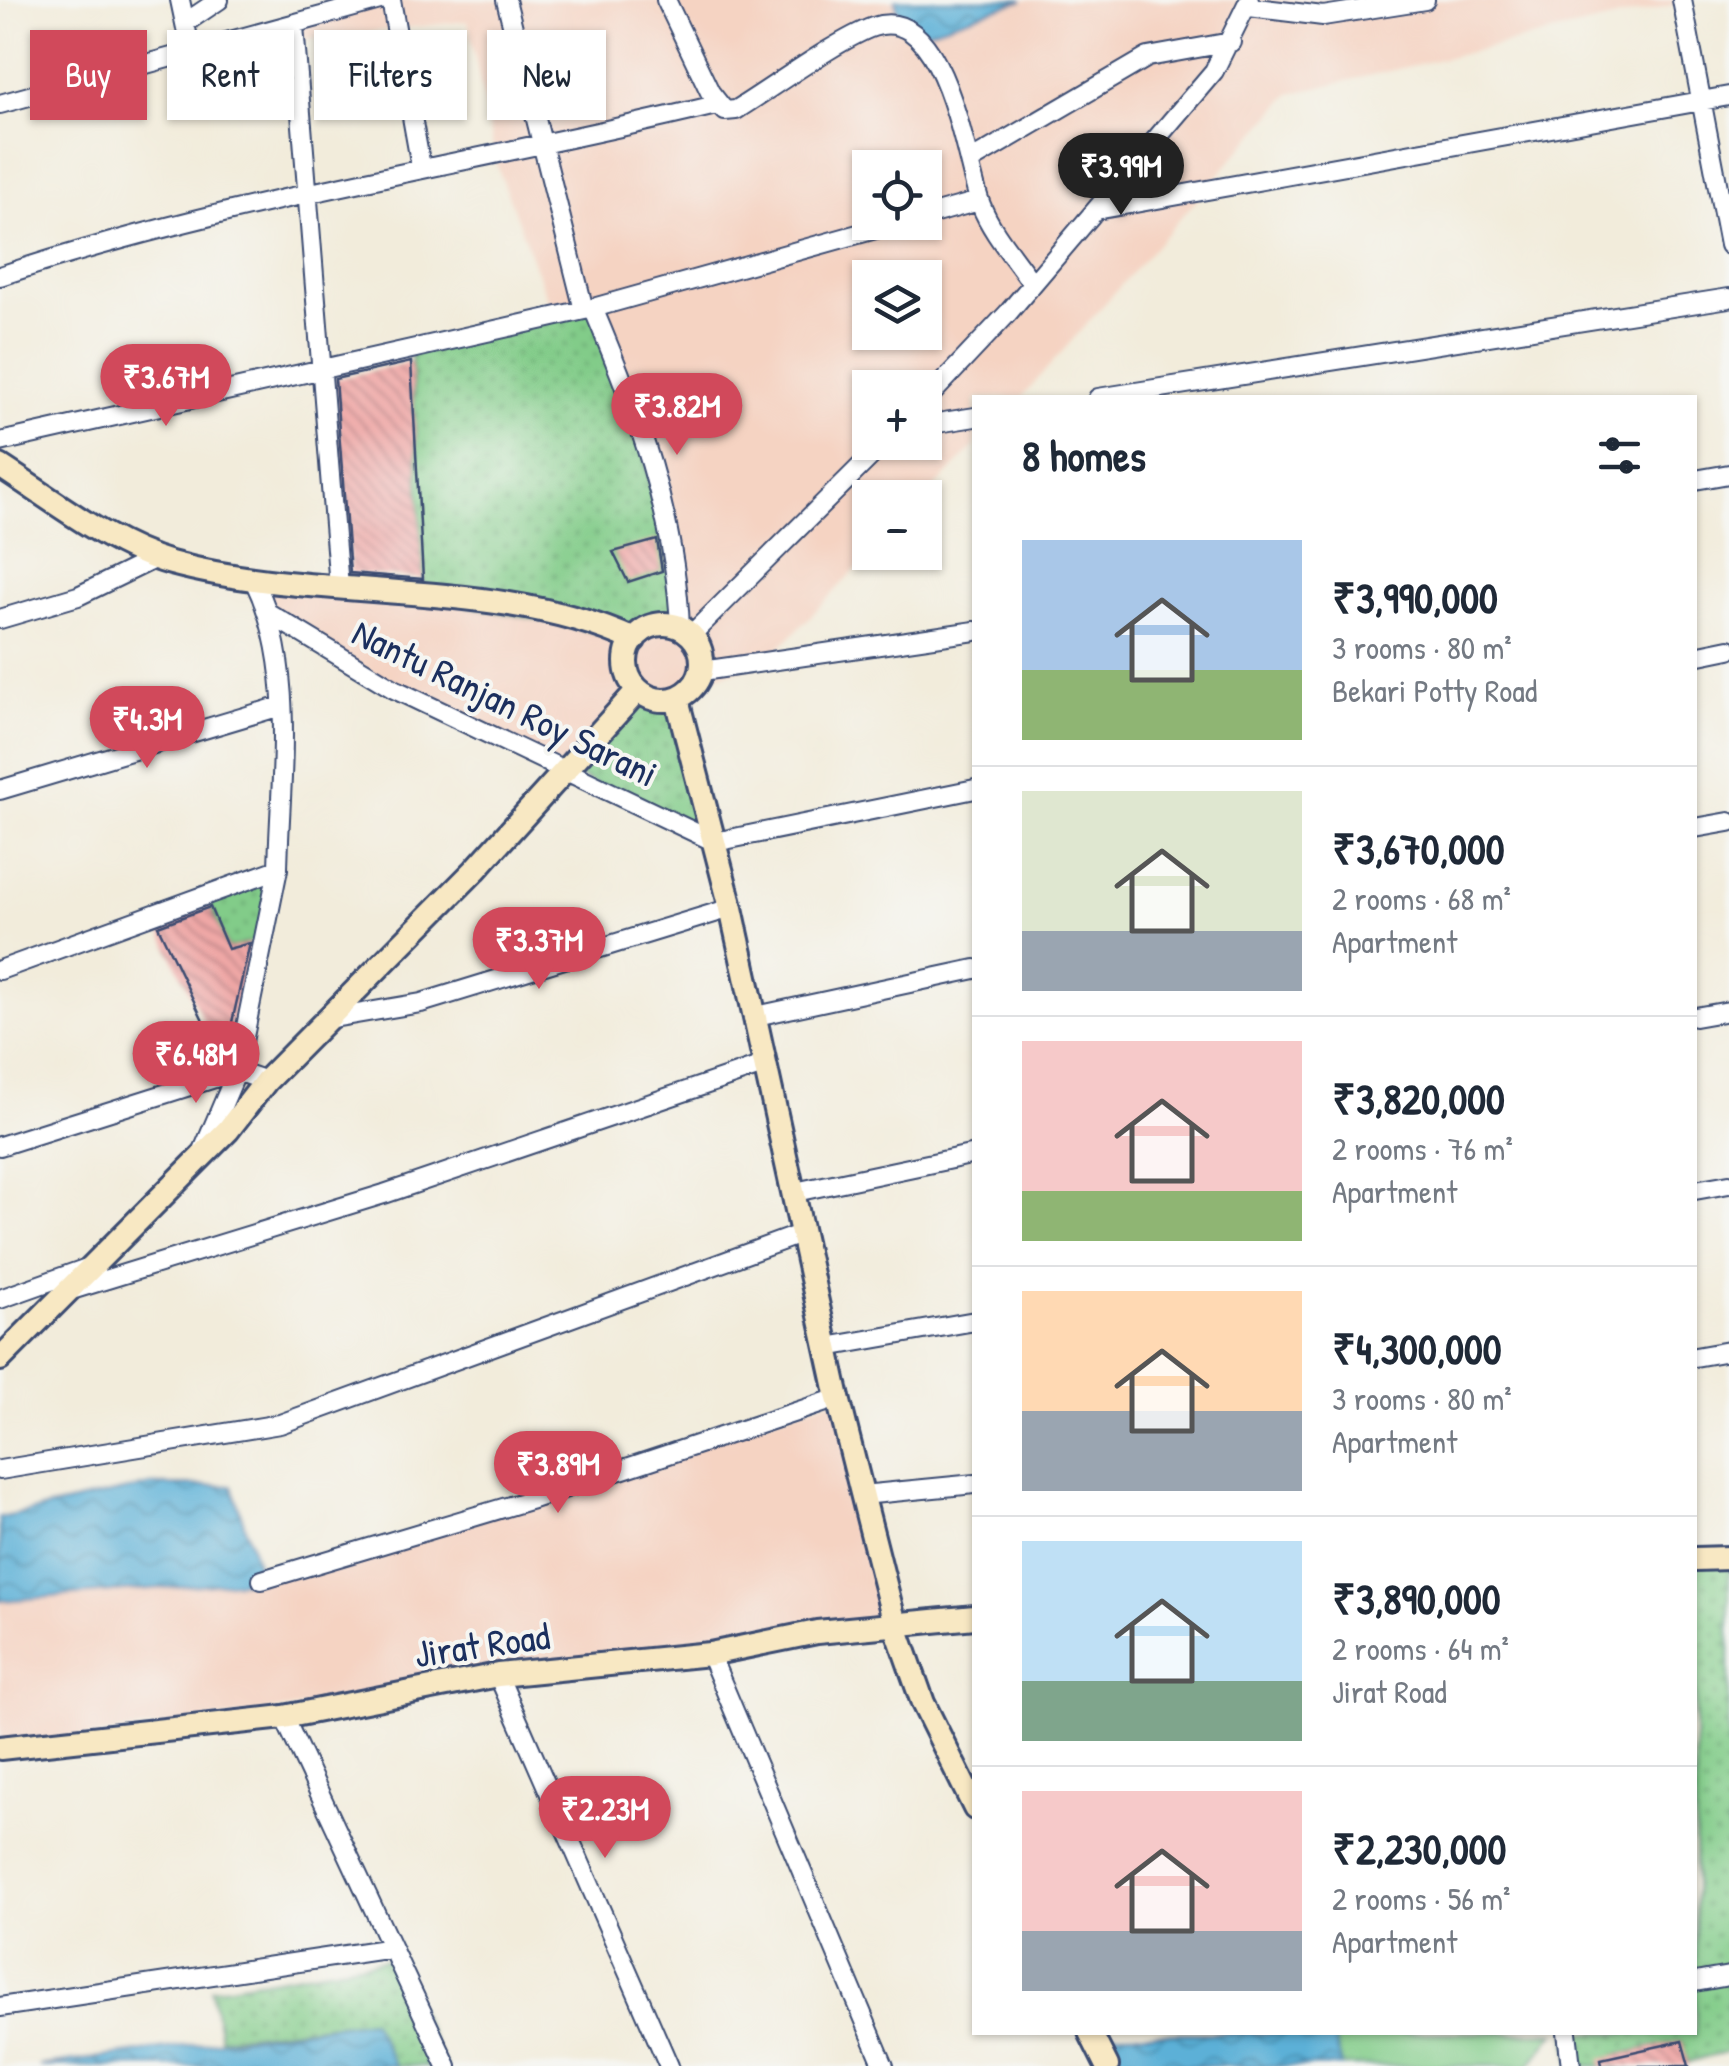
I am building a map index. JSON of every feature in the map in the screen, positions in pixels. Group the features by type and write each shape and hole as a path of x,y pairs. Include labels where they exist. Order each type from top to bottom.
{"main road":[{"path":"0,466 94,526 156,558 254,580 522,608 608,628 634,640"},
{"path":"655,625 686,631 703,658 697,683 677,699 653,699 638,690 626,662 634,640 655,625"},
{"path":"0,1359 199,1160 266,1081 333,1018 638,690"},
{"path":"677,699 732,908 838,1398 895,1624 923,1703 972,1802"},
{"path":"1697,1560 1729,1558"},
{"name":"Jirat Road","path":"0,1748 284,1717 498,1675 710,1654 818,1632 972,1617"},
{"path":"1092,2035 1107,2066"}],"street":[{"path":"180,0 186,30"},
{"path":"185,23 219,0"},
{"path":"278,30 380,0"},
{"path":"391,0 422,167"},
{"path":"506,0 542,148 589,309 654,464 686,631"},
{"path":"666,0 716,105 725,112 736,110 872,28 902,26 916,35 951,92 979,201 1031,282"},
{"path":"942,382 1201,87 1232,42 1249,3 1324,16 1425,0"},
{"path":"1682,0 1729,245"},
{"path":"294,26 339,587"},
{"path":"970,161 1148,58 1232,42"},
{"path":"0,104 167,59"},
{"path":"1096,210 1729,96"},
{"path":"0,276 174,225 422,167 542,148 716,105"},
{"path":"942,211 979,201"},
{"path":"0,442 324,372 589,309 852,236"},
{"path":"1117,395 1729,298"},
{"path":"942,423 972,418"},
{"path":"686,631 866,460"},
{"path":"1697,480 1729,474"},
{"path":"0,619 78,596 156,558"},
{"path":"199,1160 237,1072 278,870 281,706 270,614 254,580"},
{"name":"Nantu Ranjan Roy Sarani","path":"270,614 312,643 409,697 715,842"},
{"path":"702,671 972,631"},
{"path":"1697,656 1729,649"},
{"path":"0,790 281,706"},
{"path":"715,842 972,790"},
{"path":"1697,828 1729,822"},
{"path":"0,970 278,870"},
{"path":"333,1018 421,1002 732,908"},
{"path":"756,1016 972,970"},
{"path":"1697,1017 1729,1011"},
{"path":"75,1288 384,1194 766,1064"},
{"path":"0,1146 237,1072 266,1081"},
{"path":"794,1192 972,1155"},
{"path":"1697,1190 1729,1184"},
{"path":"0,1470 280,1424 803,1232"},
{"path":"0,1300 98,1265"},
{"path":"828,1347 972,1323"},
{"path":"1697,1357 1729,1351"},
{"path":"262,1580 530,1500 838,1398"},
{"path":"862,1495 972,1484"},
{"path":"710,1654 884,2066"},
{"path":"498,1675 669,2066"},
{"path":"284,1717 447,2066"},
{"path":"0,2007 392,1948"},
{"path":"1697,1982 1729,1976"},
{"path":"1567,2035 1571,2066"}],"shaded area":[{"path":"342,0 1693,0 1290,94 1024,395 972,395 972,449 942,480 852,480 852,570 855,570 766,662 627,701 565,769 470,728 270,614 254,580 436,597 554,317 496,163 488,120 606,120 606,30 487,30 487,117 468,21 388,30 314,30 314,38 294,40 294,30 255,30"},
{"path":"838,1398 895,1624 0,1749 0,1601 262,1580"}],"green space":[{"path":"593,308 634,404 680,627 655,625 634,640 424,596 411,352"},
{"path":"638,690 677,699 715,842 565,769"},
{"path":"278,869 264,939 228,949 206,896"},
{"path":"1729,1556 1729,2051 1688,2063 1681,2041 1618,2055 1620,2066 1571,2066 1567,2035 1697,2035 1697,1557"},
{"path":"394,1958 445,2066 395,2066 371,2020 220,2038 211,1989"},
{"path":"1334,2035 1553,2035 1529,2066 1342,2066"}],"water":[{"path":"895,0 1023,0 915,35 902,27"},
{"path":"151,1485 232,1486 262,1580 0,1601 0,1518"},
{"path":"371,2020 395,2066 38,2066"},
{"path":"1091,2035 1334,2035 1342,2066 1107,2066"}],"building":[{"path":"411,362 423,579 350,573 335,379"},
{"path":"657,540 662,571 628,582 613,552"},
{"path":"210,907 228,949 250,943 223,1062 158,926"},
{"path":"1682,2041 1689,2066 1602,2066 1601,2059"}]}
